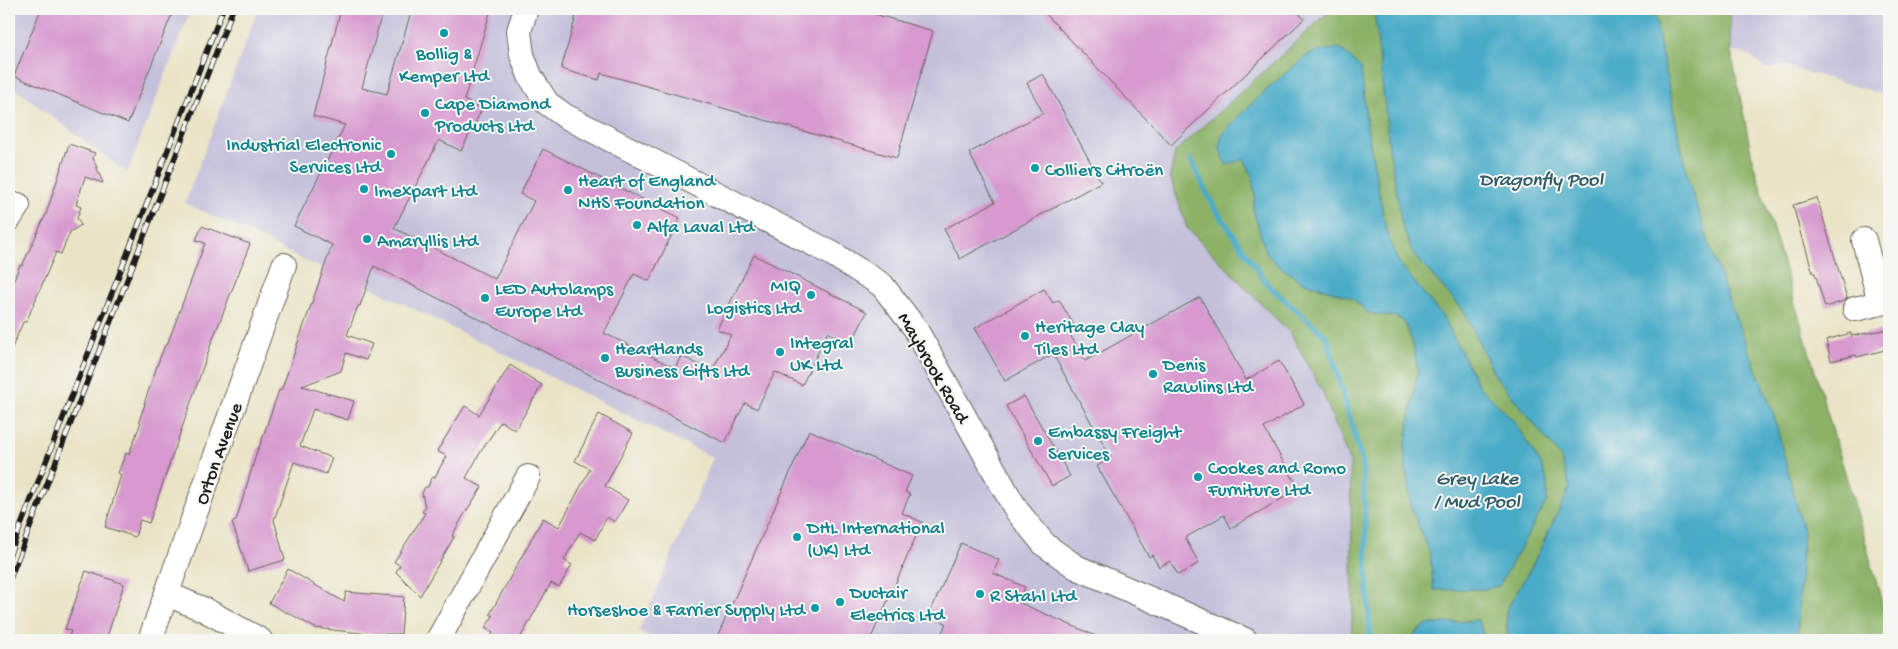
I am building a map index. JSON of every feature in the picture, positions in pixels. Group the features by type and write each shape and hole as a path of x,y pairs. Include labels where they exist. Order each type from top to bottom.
{"street":[{"name":"Maybrook Road","path":"526,9 519,31 522,55 530,76 547,103 565,116 831,253 882,285 915,328 1017,511 1045,545 1076,567 1245,640"},
{"path":"1855,309 1885,302 1864,240"},
{"name":"Orton Avenue","path":"150,640 284,265"},
{"path":"438,640 528,477"},
{"path":"167,594 205,610 260,640"}],"shaded area":[{"path":"9,9 191,9 127,173 9,84"},
{"path":"258,9 1332,9 1175,152 1187,228 1291,334 1322,391 1350,463 1353,602 1351,640 658,640 639,631 713,458 358,281 307,262 185,203"},
{"path":"1729,9 1889,9 1889,96 1779,64 1775,68 1765,69 1750,55 1731,51"}],"green space":[{"path":"1332,9 1374,9 1402,226 1414,255 1464,311 1494,374 1560,456 1570,487 1534,562 1506,611 1508,640 1485,640 1478,620 1425,625 1409,640 1351,640 1353,602 1350,463 1322,391 1291,334 1187,228 1170,176 1175,152","holes":["1270,88 1364,93 1367,127 1386,230 1397,260 1445,320 1478,385 1513,420 1542,466 1434,589 1430,554 1411,507 1404,452 1418,371 1413,344 1404,321 1396,317 1368,313 1352,298 1301,281 1253,210 1255,195 1252,175 1244,159 1256,99"]},
{"path":"1654,9 1729,9 1731,51 1753,162 1865,540 1889,629 1889,640 1797,640 1803,530 1688,180"}],"water":[{"name":"Dragonfly Pool","path":"1374,9 1654,9 1688,180 1727,296 1773,412 1803,530 1797,640 1508,640 1506,611 1534,562 1570,487 1560,456 1494,374 1464,311 1414,255 1402,226 1389,147"},
{"name":"Grey Lake / Mud Pool","path":"1340,48 1361,68 1367,127 1386,230 1397,260 1445,320 1478,385 1513,420 1542,466 1547,481 1547,501 1499,586 1483,589 1434,590 1430,554 1411,507 1404,452 1418,371 1413,344 1404,321 1396,317 1368,313 1352,298 1301,281 1276,264 1266,252 1253,210 1255,195 1252,175 1244,159 1227,165 1221,151 1220,144 1226,130 1278,80 1310,54"},
{"path":"1478,620 1485,640 1409,640 1425,625"}],"building":[{"path":"41,9 174,9 128,123 14,76"},
{"path":"341,9 383,9 362,88 387,94 411,12 417,14 418,9 491,9 464,100 482,109 461,151 439,140 394,228 495,279 534,201 520,194 543,149 680,218 649,281 634,274 604,333 675,368 681,356 712,371 731,335 717,329 754,255 867,312 851,344 828,332 802,385 775,372 757,409 745,403 725,443 374,266 360,306 358,306 347,335 372,344 366,360 346,353 341,371 302,386 354,401 348,420 313,409 300,446 332,458 326,474 294,462 274,520 285,560 248,571 232,522 236,521 258,448 279,390 281,391 332,245 294,226 345,125 313,116"},
{"path":"578,9 857,9 933,31 897,158 601,73 599,80 561,69"},
{"path":"1041,9 1295,9 1304,19 1171,145"},
{"name":"Colliers Citroën","path":"1043,74 1101,182 960,259 944,229 995,202 969,153 1043,113 1027,83"},
{"path":"69,144 95,153 93,158 103,183 85,177 76,205 81,207 77,218 81,225 70,232 61,254 56,252 26,322 23,322 9,355 9,291 46,214"},
{"path":"1817,198 1847,298 1844,301 1825,307 1802,239 1793,205"},
{"path":"202,226 250,244 211,344 149,523 140,520 135,537 105,527 121,475 118,473 126,453 129,454 141,422 139,421 158,363 165,345 167,345 205,243 196,240"},
{"path":"1044,289 1053,303 1059,300 1075,327 1068,331 1085,361 1200,297 1246,380 1279,361 1304,404 1264,428 1299,489 1231,528 1224,515 1185,538 1199,563 1178,575 1170,561 1159,567 1152,555 1149,557 1097,466 1111,458 1053,354 1005,381 975,328"},
{"path":"1889,329 1889,349 1831,361 1826,340 1851,333 1851,336"},
{"path":"510,365 542,385 515,430 501,421 480,453 466,478 482,487 465,513 452,536 454,537 420,596 396,572 400,565 394,562 425,513 422,512 425,507 422,493 425,487 428,487 431,478 435,477 446,456 437,451 465,406 479,415"},
{"name":"Embassy Freight Services","path":"1024,396 1070,476 1052,486 1006,406"},
{"path":"599,414 633,433 605,486 628,500 615,522 607,517 595,540 580,532 564,560 572,565 559,587 551,583 519,640 489,640 493,633 485,628 493,616 490,614 543,518 559,527 590,469 575,461"},
{"path":"809,430 912,476 905,492 910,494 902,513 922,522 901,571 870,640 716,640"},
{"name":"R Stahl Ltd","path":"961,543 999,560 993,573 1025,587 1018,602 1105,640 939,640 946,623 929,615"},
{"path":"288,569 344,602 346,592 404,597 401,634 370,634 315,628 269,603"},
{"path":"86,571 124,584 106,640 68,640 71,631 65,629"}],"waterway":[{"path":"1191,160 1214,207 1268,285 1327,337 1363,465 1370,640"}],"railway":[{"path":"9,556 223,9"},
{"path":"9,581 233,9"}],"place":[{"name":"Bollig & Kemper Ltd","path":"444,33"},
{"name":"Cape Diamond Products Ltd","path":"425,113"},
{"name":"Industrial Electronic Services Ltd","path":"391,154"},
{"name":"Colliers Citroën","path":"1035,168"},
{"name":"Imexpart Ltd","path":"364,189"},
{"name":"Heart of England NHS Foundation","path":"568,190"},
{"name":"Alfa Laval Ltd","path":"637,225"},
{"name":"Amaryllis Ltd","path":"367,239"},
{"name":"MIQ Logistics Ltd","path":"811,295"},
{"name":"LED Autolamps Europe Ltd","path":"485,298"},
{"name":"Heritage Clay Tiles Ltd","path":"1025,336"},
{"name":"Integral UK Ltd","path":"780,352"},
{"name":"Heartlands Business Gifts Ltd","path":"605,358"},
{"name":"Denis Rawlins Ltd","path":"1153,374"},
{"name":"Embassy Freight Services","path":"1038,441"},
{"name":"Cookes and Romo Furniture Ltd","path":"1198,477"},
{"name":"DHL International (UK) Ltd","path":"797,537"},
{"name":"R Stahl Ltd","path":"980,594"},
{"name":"Ductair Electrics Ltd","path":"840,602"},
{"name":"Horseshoe & Farrier Supply Ltd","path":"815,608"}]}
